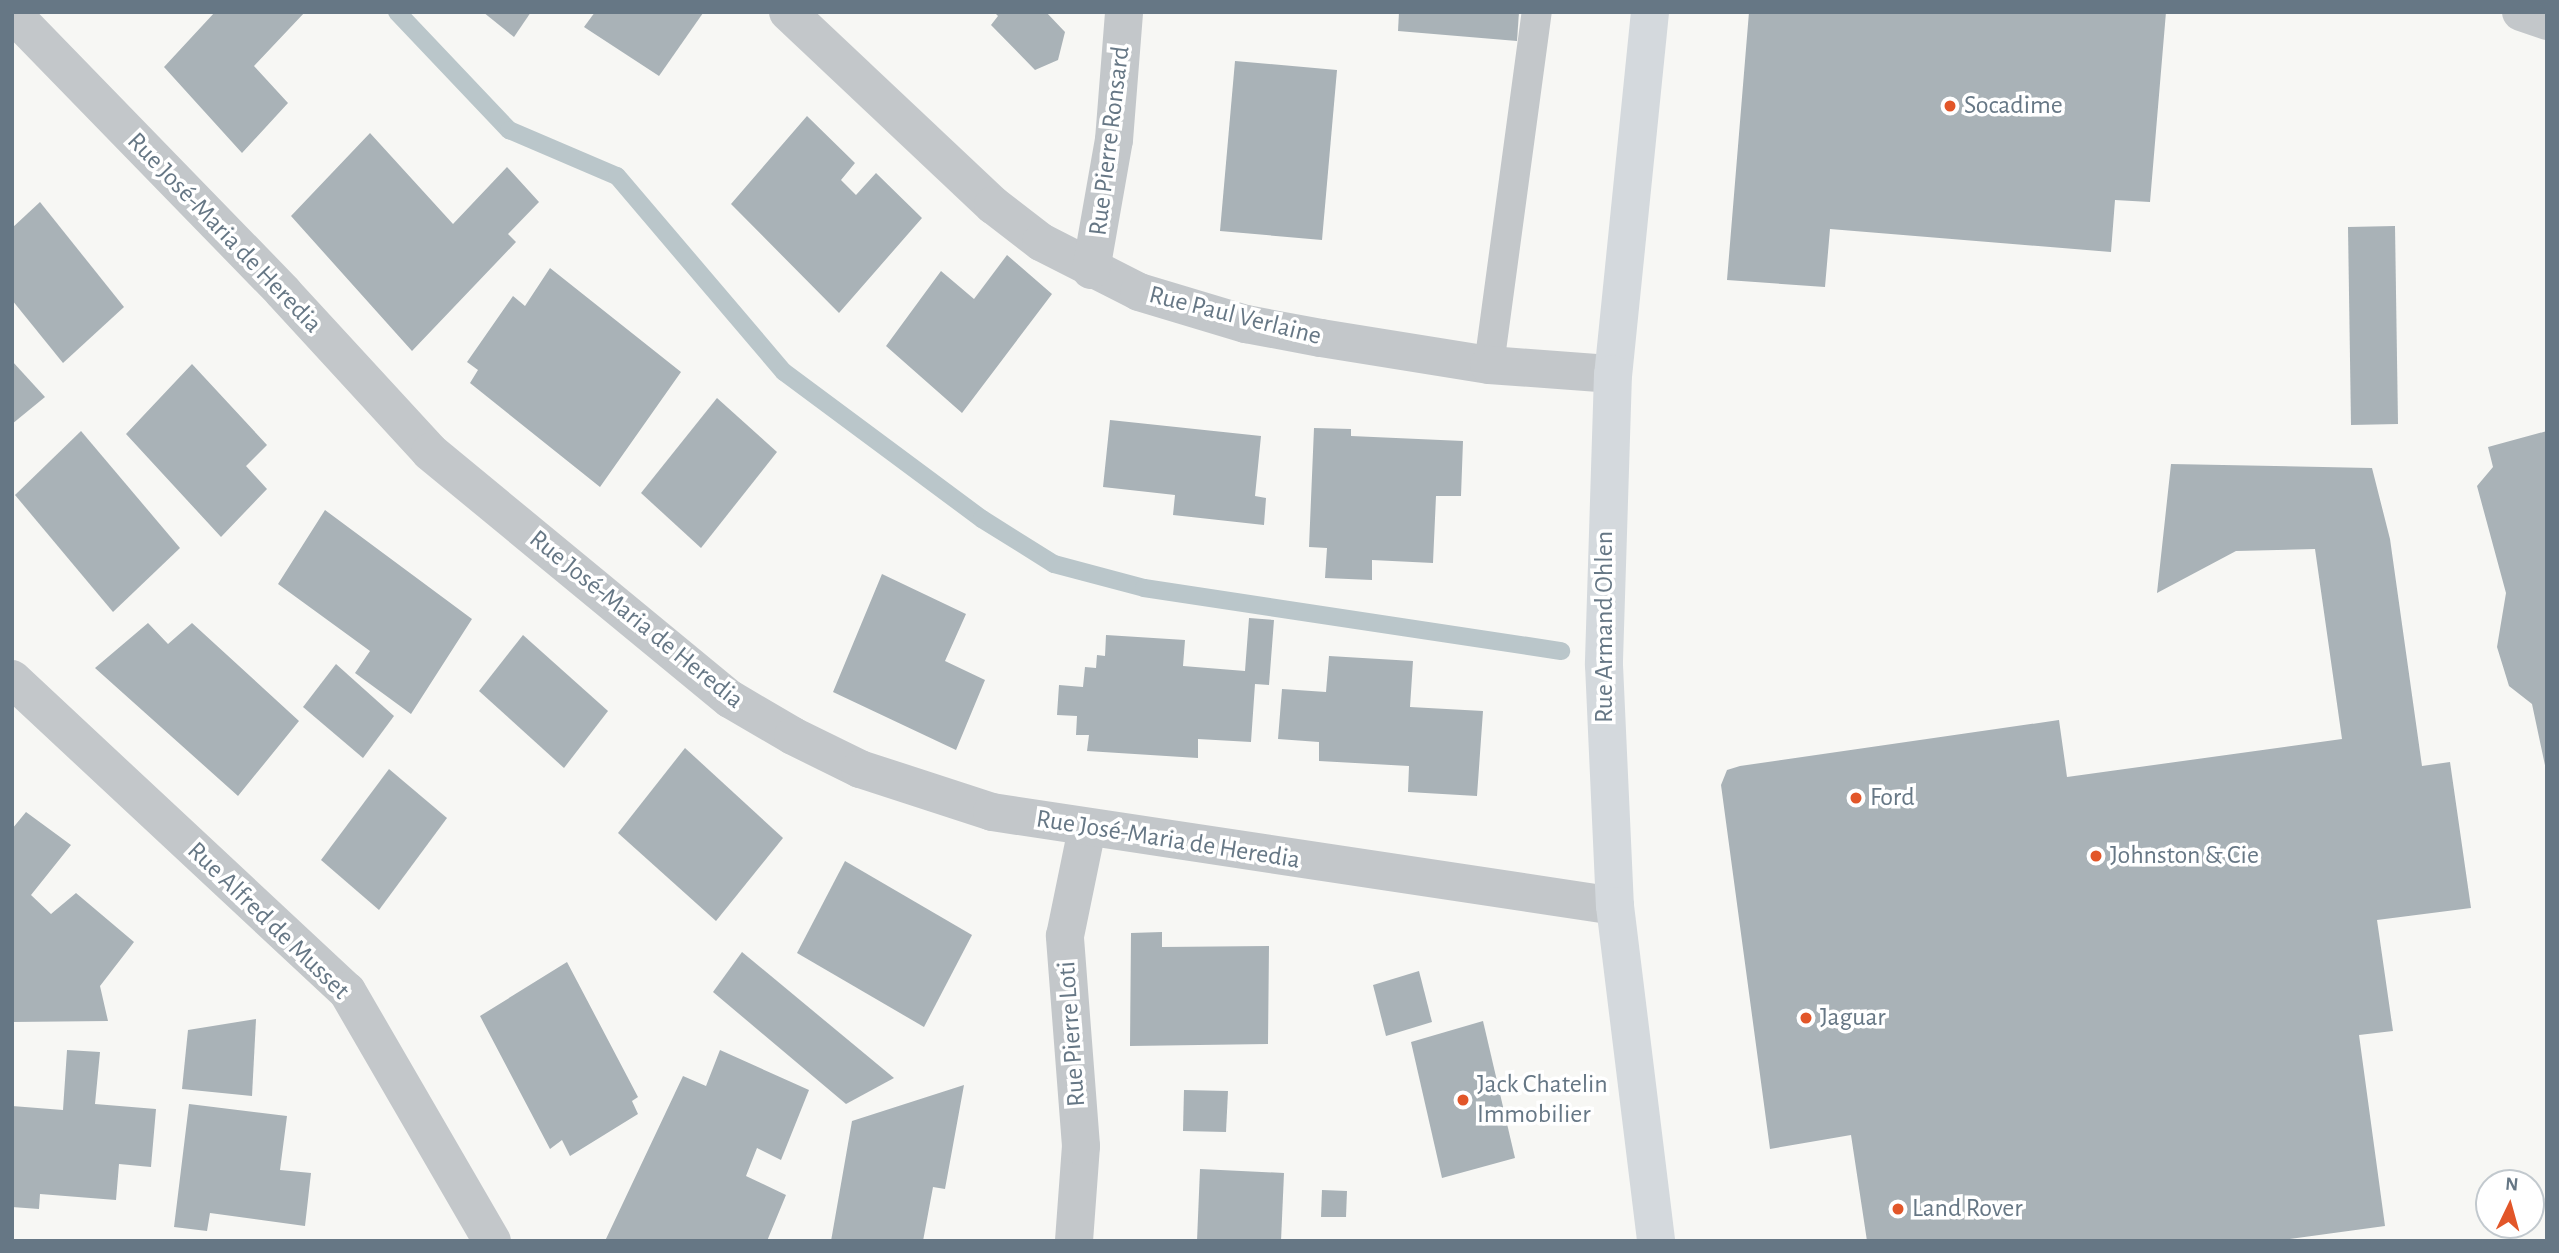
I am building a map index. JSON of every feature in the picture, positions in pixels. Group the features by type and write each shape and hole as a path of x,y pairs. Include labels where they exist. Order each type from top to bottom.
{"main road":[{"name":"Rue Armand Ohlen","path":"1650,12 1613,374 1605,540 1604,678 1615,906 1656,1241"}],"street":[{"name":"Rue Paul Verlaine","path":"788,12 993,205 1041,242 1091,270 1179,307 1246,324 1489,365 1613,374"},
{"name":"Rue Pierre Ronsard","path":"1091,270 1114,139 1124,12"},
{"path":"2521,12 2547,21"},
{"name":"Rue José-Maria de Heredia","path":"12,13 283,292 430,452 730,699 860,769 992,812 1087,829 1615,906"},
{"name":"Rue Alfred de Musset","path":"12,679 347,990 492,1241"},
{"name":"Rue Pierre Loti","path":"1073,1241 1080,1146 1065,936 1087,829"}],"lane":[{"path":"1489,365 1537,12"}],"building":[{"path":"215,12 305,12 254,66 288,103 242,153 164,67"},
{"path":"483,12 531,12 514,37"},
{"path":"595,12 703,13 659,76 584,27"},
{"path":"994,12 1046,12 1065,32 1058,60 1035,70 991,25 998,16"},
{"path":"1399,12 1519,12 1517,41 1398,31"},
{"name":"Socadime","path":"1749,12 2166,12 2150,202 2115,200 2111,252 1830,229 1825,287 1727,280"},
{"path":"1235,61 1337,70 1322,240 1220,231"},
{"path":"807,116 855,163 841,180 856,195 876,173 922,218 839,313 731,204"},
{"path":"370,133 453,224 507,167 539,202 508,234 516,242 412,351 291,216"},
{"path":"40,202 124,307 63,363 12,300 12,228"},
{"path":"2395,226 2398,424 2351,425 2348,227"},
{"path":"1007,255 1052,294 962,413 886,346 941,271 974,299"},
{"path":"550,268 681,372 600,487 470,383 478,370 467,362 513,296 525,306"},
{"path":"12,361 45,397 12,424"},
{"path":"192,364 267,445 246,466 267,489 221,537 126,434"},
{"path":"717,398 777,452 701,548 641,493"},
{"path":"1110,420 1261,436 1255,496 1266,498 1264,525 1173,515 1175,495 1103,487"},
{"path":"1314,428 1351,429 1351,436 1463,441 1461,496 1436,496 1433,563 1372,560 1372,580 1325,578 1327,548 1309,547"},
{"path":"81,431 180,548 113,612 15,495"},
{"path":"2547,431 2546,770 2532,704 2509,686 2497,647 2506,593 2477,486 2493,467 2488,447"},
{"name":"Johnston & Cie","path":"2171,464 2372,468 2390,539 2422,766 2450,762 2471,908 2377,920 2393,1031 2359,1035 2385,1226 2276,1241 1867,1241 1851,1135 1770,1149 1721,785 1727,770 1740,766 2059,720 2067,777 2342,739 2315,549 2236,551 2157,593"},
{"path":"325,510 472,619 411,714 355,673 370,651 278,584"},
{"path":"882,574 966,614 945,661 985,680 956,750 833,692"},
{"path":"1249,618 1274,620 1269,685 1255,684 1251,742 1198,739 1198,758 1087,751 1089,735 1076,735 1077,716 1057,715 1059,685 1083,687 1085,667 1096,668 1097,655 1105,656 1106,635 1185,640 1183,666 1245,671"},
{"path":"148,623 168,644 192,623 299,721 238,796 95,668"},
{"path":"523,635 608,711 564,768 479,691"},
{"path":"1329,656 1413,661 1410,707 1483,711 1477,796 1408,792 1409,766 1319,761 1319,742 1278,739 1282,689 1326,692"},
{"path":"336,664 394,716 363,758 303,707"},
{"path":"685,748 783,838 716,921 618,833"},
{"path":"389,769 447,818 379,910 321,860"},
{"path":"26,812 71,845 31,895 51,914 76,893 134,942 100,986 108,1021 12,1022 12,829"},
{"path":"845,861 972,935 924,1027 797,953"},
{"path":"1162,932 1162,947 1269,946 1268,1044 1130,1046 1131,933"},
{"path":"742,952 894,1078 846,1104 713,992"},
{"path":"567,962 638,1097 632,1101 638,1114 570,1156 562,1140 550,1149 480,1016"},
{"name":"Jack Chatelin Immobilier","path":"1419,971 1432,1022 1386,1036 1373,985"},
{"path":"256,1019 252,1096 182,1089 188,1030"},
{"name":"Jack Chatelin Immobilier","path":"1483,1021 1515,1158 1442,1178 1411,1042"},
{"path":"67,1050 100,1052 95,1104 156,1109 151,1167 119,1164 116,1200 40,1194 39,1209 12,1207 12,1106 63,1110"},
{"path":"720,1050 809,1090 781,1160 757,1148 746,1176 786,1195 767,1241 605,1241 683,1076 706,1086"},
{"path":"964,1085 945,1189 933,1187 923,1241 831,1241 852,1121"},
{"path":"1184,1090 1228,1091 1226,1132 1183,1131"},
{"path":"189,1104 287,1116 280,1170 311,1173 305,1226 210,1213 207,1231 174,1227"},
{"path":"1200,1169 1284,1173 1281,1241 1197,1241"},
{"path":"1322,1190 1347,1191 1346,1217 1321,1217"}],"waterway":[{"path":"397,12 509,130 617,176 784,372 982,519 1054,564 1144,588 1561,651"}],"place":[{"name":"Socadime","path":"1950,106"},
{"name":"Ford","path":"1856,798"},
{"name":"Johnston & Cie","path":"2096,856"},
{"name":"Jaguar","path":"1806,1018"},
{"name":"Jack Chatelin Immobilier","path":"1463,1100"},
{"name":"Land Rover","path":"1898,1209"}]}
